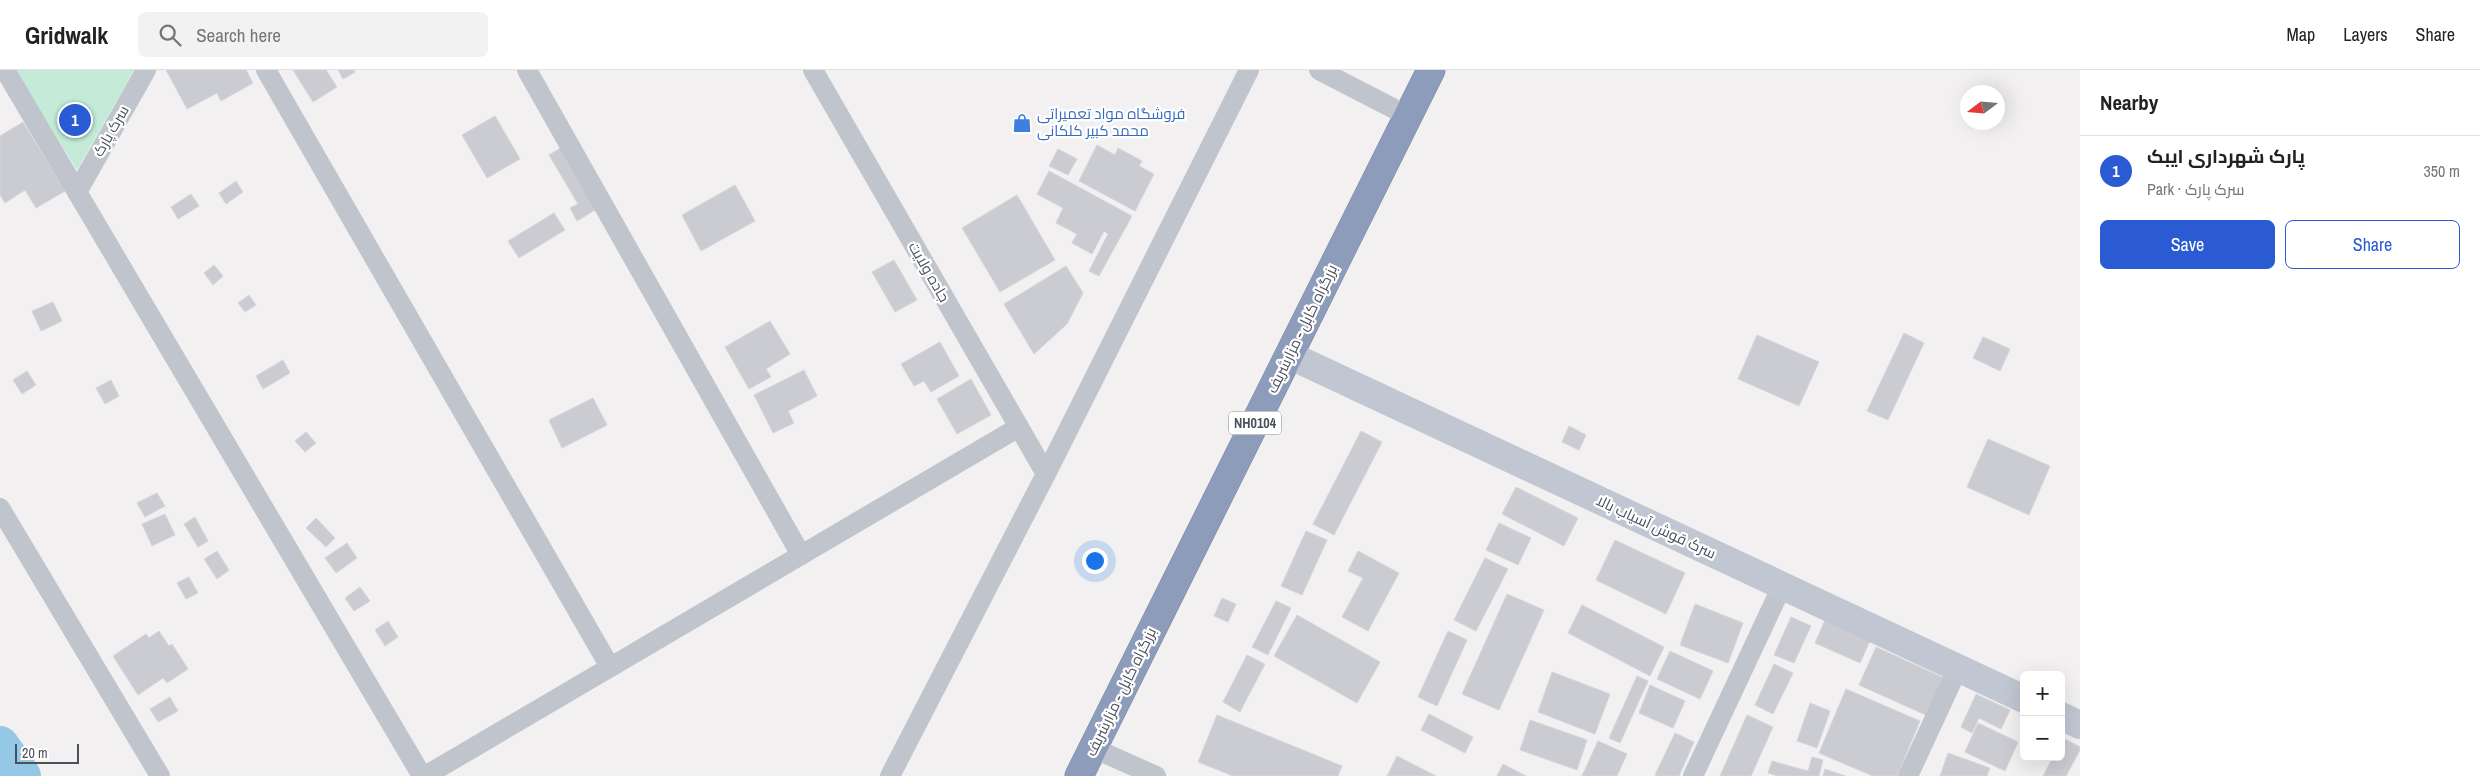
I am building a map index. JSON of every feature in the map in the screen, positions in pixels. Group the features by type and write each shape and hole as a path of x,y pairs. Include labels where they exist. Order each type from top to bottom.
{"highway":[{"name":"بزرگراه کابل - مزارشریف","path":"1079,776 1431,70"}],"street":[{"path":"5,70 423,776 1019,427"},
{"name":"سرک پارک","path":"77,192 146,70"},
{"path":"266,70 610,667"},
{"path":"527,70 801,555"},
{"name":"جاده ولایت","path":"813,70 1046,474"},
{"path":"890,776 1046,474 1249,70"},
{"path":"1319,70 1408,116"},
{"name":"سرک قوش آسیاب بالا","path":"1289,355 2020,697"},
{"path":"0,508 160,776"},
{"path":"1693,776 1782,586"},
{"path":"1908,776 1958,668"},
{"path":"2065,718 2080,725"},
{"path":"1093,748 1156,776"}],"green space":[{"path":"14,70 134,70 77,170"}],"building":[{"path":"166,70 246,70 253,83 221,101 217,93 187,109"},
{"path":"293,70 326,70 337,87 313,102"},
{"path":"338,70 354,70 355,72 343,79"},
{"path":"495,116 520,159 487,178 462,135"},
{"path":"23,122 65,191 36,208 25,190 5,203 0,195 0,136"},
{"path":"1097,145 1115,155 1118,148 1142,161 1139,166 1154,174 1135,211 1079,181"},
{"path":"564,146 600,207 577,221 570,208 578,204 549,155"},
{"path":"1058,149 1077,159 1068,175 1049,166"},
{"path":"1049,171 1132,216 1099,276 1089,271 1108,234 1104,231 1092,254 1072,243 1077,234 1056,223 1063,208 1037,194"},
{"path":"236,181 243,192 226,204 219,193"},
{"path":"735,185 755,221 701,251 682,215"},
{"path":"191,194 199,206 178,219 171,207"},
{"path":"1017,195 1055,260 1000,292 962,228"},
{"path":"554,213 565,230 519,258 508,241"},
{"path":"894,260 917,300 895,312 872,272"},
{"path":"214,265 223,276 213,285 204,273"},
{"path":"1066,266 1083,293 1067,324 1034,354 1004,304"},
{"path":"249,295 256,305 245,312 238,303"},
{"path":"53,302 62,321 41,331 32,311"},
{"path":"770,321 790,354 766,369 771,377 749,389 725,347"},
{"path":"1904,333 1924,343 1888,420 1867,411"},
{"path":"1757,335 1819,362 1799,406 1738,379"},
{"path":"1983,337 2010,349 2000,371 1973,358"},
{"path":"940,342 959,376 931,392 924,381 914,386 901,364"},
{"path":"283,360 290,373 263,389 256,376"},
{"path":"804,370 817,396 788,411 794,423 773,433 754,395"},
{"path":"27,371 36,385 22,394 13,380"},
{"path":"971,379 991,415 957,434 937,399"},
{"path":"111,380 119,396 105,404 96,388"},
{"path":"593,398 607,425 562,448 549,420"},
{"path":"1569,426 1586,435 1579,450 1562,442"},
{"path":"1361,431 1382,442 1334,535 1313,524"},
{"path":"306,432 316,443 305,452 295,441"},
{"path":"1988,439 2050,466 2029,515 1967,487"},
{"path":"1516,487 1578,518 1564,546 1502,514"},
{"path":"157,493 165,506 145,517 137,503"},
{"path":"165,514 175,535 152,546 142,524"},
{"path":"195,517 208,541 198,547 184,524"},
{"path":"316,518 335,538 326,547 306,528"},
{"path":"1499,523 1531,538 1518,565 1486,550"},
{"path":"1306,531 1327,540 1302,595 1281,586"},
{"path":"1615,540 1685,573 1666,614 1596,580"},
{"path":"347,543 357,558 336,573 325,558"},
{"path":"217,551 229,570 217,579 204,559"},
{"path":"1358,551 1399,573 1368,631 1342,617 1363,578 1348,571"},
{"path":"1485,558 1508,569 1476,631 1454,620"},
{"path":"189,577 198,593 186,599 177,583"},
{"path":"360,587 370,601 354,611 345,598"},
{"path":"1507,594 1544,610 1499,710 1462,694"},
{"path":"1222,598 1236,604 1228,622 1214,616"},
{"path":"1276,601 1291,608 1268,655 1252,647"},
{"path":"1695,604 1743,623 1728,663 1680,645"},
{"path":"1582,605 1664,647 1650,676 1568,633"},
{"path":"1829,611 1874,632 1860,663 1815,643"},
{"path":"1297,615 1380,662 1357,703 1274,656"},
{"path":"1791,617 1811,626 1794,663 1774,655"},
{"path":"388,621 398,637 385,646 375,630"},
{"path":"159,631 169,646 172,644 188,669 167,683 163,678 138,695 113,656 146,634 149,638"},
{"path":"1448,631 1467,640 1437,706 1418,697"},
{"path":"1876,647 1944,678 1928,716 1859,685"},
{"path":"1670,651 1713,671 1700,699 1657,679"},
{"path":"1247,655 1265,664 1240,712 1223,702"},
{"path":"1774,664 1793,673 1773,714 1755,705"},
{"path":"1552,672 1610,694 1595,734 1538,712"},
{"path":"1637,676 1648,681 1620,743 1609,738"},
{"path":"1650,685 1685,701 1673,728 1639,713"},
{"path":"1846,689 1920,721 1897,776 1873,776 1819,753"},
{"path":"1976,694 2010,710 2001,729 1979,718 1972,733 1961,727"},
{"path":"170,697 178,711 158,722 150,709"},
{"path":"1810,703 1830,711 1817,748 1797,741"},
{"path":"1429,714 1473,737 1465,753 1421,730"},
{"path":"1217,715 1342,766 1338,776 1233,776 1198,762"},
{"path":"1747,715 1773,727 1751,776 1720,776"},
{"path":"1530,720 1587,740 1577,770 1520,750"},
{"path":"1978,723 2018,742 2005,771 1965,752"},
{"path":"1675,733 1694,742 1679,776 1655,775"},
{"path":"2065,739 2080,747 2066,776 2043,776 2051,761 2065,761"},
{"path":"1598,741 1627,754 1617,776 1582,776"},
{"path":"1948,753 1990,768 1987,776 1940,776"},
{"path":"1397,756 1436,776 1387,776"},
{"path":"1812,757 1823,760 1819,776 1778,776 1768,773 1772,761 1808,771"},
{"path":"1503,764 1526,776 1497,776"},
{"path":"1825,769 1846,776 1823,776"}],"waterway":[{"path":"0,745 22,776"}],"place":[{"name":"پارک شهرداری ایبک","path":"75,120"},
{"name":"فروشگاه مواد تعمیراتی محمد کبیر کلکانی","path":"1022,123"}]}
